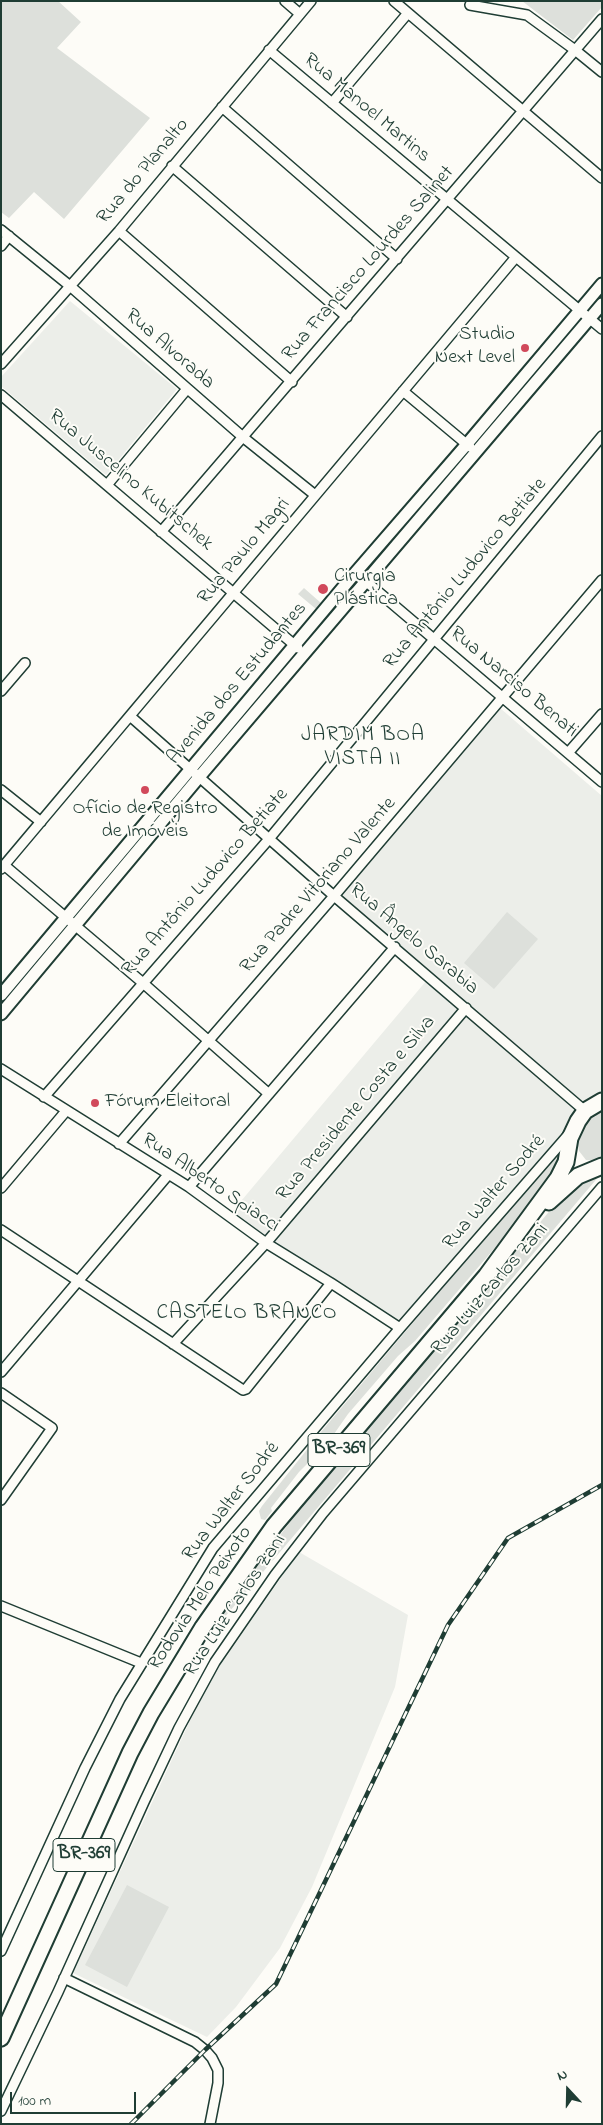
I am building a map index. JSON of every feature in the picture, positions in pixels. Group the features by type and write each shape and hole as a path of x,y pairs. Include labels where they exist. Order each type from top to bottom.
{"main road":[{"name":"Rodovia Melo Peixoto","path":"1,2038 130,1753 156,1705 203,1627 274,1526 486,1276 558,1178 566,1162 573,1130 597,1103"},
{"path":"570,1145 574,1159 578,1164 598,1167"},
{"name":"Rodovia Melo Peixoto","path":"516,1235 562,1189 578,1176 598,1167"}],"street":[{"path":"284,1 300,14"},
{"name":"Rua do Planalto","path":"1,364 118,231 311,1"},
{"path":"394,1 602,178"},
{"path":"470,5 527,15 602,72"},
{"path":"332,103 408,13"},
{"name":"Rua Francisco Lourdes Salinet","path":"161,532 244,438 602,19"},
{"name":"Rua Manoel Martins","path":"269,50 602,330"},
{"path":"222,107 397,259"},
{"path":"172,166 347,317"},
{"name":"Rua Alvorada","path":"1,230 70,286 244,438 315,496"},
{"path":"118,231 292,382"},
{"path":"1,246 9,236"},
{"name":"Rua Paulo Magri","path":"3,867 516,258"},
{"name":"Avenida dos Estudantes","path":"1,1014 75,926 295,645 602,284"},
{"name":"Avenida dos Estudantes","path":"1,995 66,918 304,653 602,304"},
{"path":"525,376 534,384"},
{"path":"107,485 187,389"},
{"path":"403,391 477,452"},
{"name":"Rua Juscelino Kubitschek","path":"1,395 304,653"},
{"name":"Rua Antônio Ludovico Betiate","path":"44,1097 269,839 602,436"},
{"name":"Rua Narciso Benati","path":"356,572 602,782"},
{"name":"Rua Padre Vitoriano Valente","path":"119,1144 334,896 602,580"},
{"path":"1,691 25,663"},
{"path":"568,753 602,714"},
{"name":"Rua Ângelo Sarabia","path":"130,716 334,896 466,1008 597,1103"},
{"path":"1,790 41,822"},
{"path":"3,867 143,983 269,1094"},
{"path":"189,1187 395,947"},
{"name":"Rua Presidente Costa e Silva","path":"173,1344 266,1243 466,1008"},
{"name":"Rua Alberto Spiacci","path":"1,1069 189,1187 266,1243 400,1328"},
{"path":"1,1188 66,1111"},
{"name":"Rua Walter Sodré","path":"1,1951 4,1939 120,1699 213,1548 400,1328 573,1130"},
{"path":"1,1372 168,1175"},
{"name":"Rua Luiz Carlos Zani","path":"1,2111 179,1728 215,1662 275,1575 323,1513 602,1187"},
{"path":"1,1230 242,1390 246,1388 331,1283"},
{"path":"1,1393 52,1428 1,1500"},
{"path":"1,1606 141,1663"},
{"path":"64,1978 195,2042 205,2050 212,2058 218,2070 218,2083 210,2124"}],"shaded area":[{"path":"1,1 58,1 81,22 57,48 150,118 64,219 34,192 9,218 1,212"},
{"path":"522,1 602,1 602,7 573,40"},
{"path":"70,301 177,389 106,475 1,386 1,377"},
{"path":"304,588 321,603 316,609 298,594"},
{"path":"500,708 602,796 602,1091 400,1328 231,1213 432,974 340,894"},
{"path":"507,912 538,939 494,989 464,963"},
{"path":"602,1105 602,1161 586,1160 579,1151 577,1140 584,1122"},
{"path":"561,1147 564,1161 523,1215 415,1341 398,1356 348,1414 327,1444 299,1472 271,1508 272,1511 265,1520 261,1519 259,1511 262,1506 321,1432"},
{"path":"594,1175 600,1175 218,1625 215,1624 320,1481 341,1463 360,1442 376,1416 460,1317 467,1317 483,1298 495,1276 568,1189"},
{"path":"299,1552 408,1615 395,1687 312,1887 280,1948 236,2007 207,2037 73,1973 207,1684"},
{"path":"127,1885 169,1907 127,1987 85,1965"}],"railway":[{"path":"131,2124 205,2050 276,1984 448,1625 508,1538 602,1485"}],"place":[{"name":"Studio Next Level","path":"525,348"},
{"name":"Cirurgia Plástica","path":"323,589"},
{"name":"Ofício de Registro de Imóveis","path":"145,790"},
{"name":"Fórum Eleitoral","path":"95,1103"}],"district":[{"name":"JARDIM BOA VISTA II","path":"363,749"},
{"name":"CASTELO BRANCO","path":"247,1315"}]}
